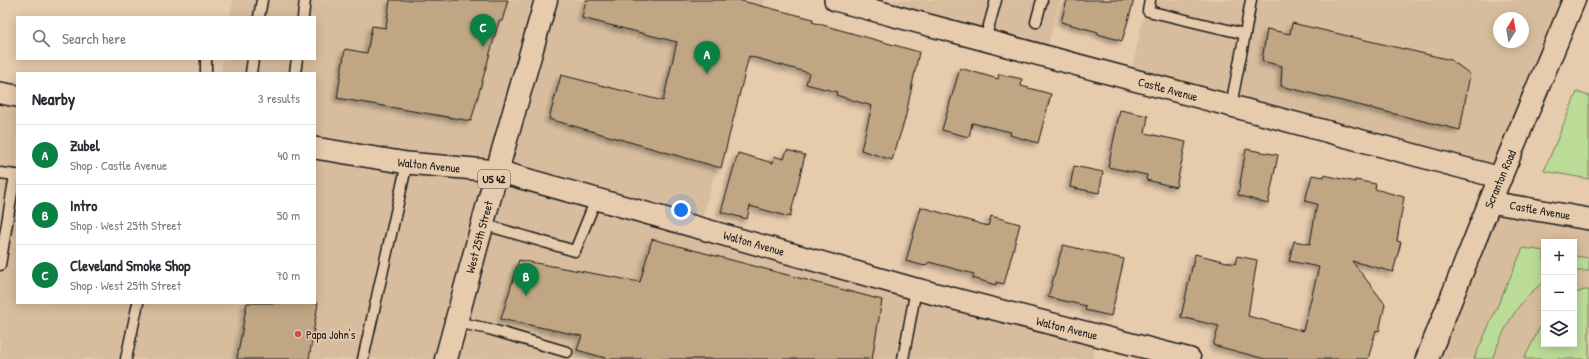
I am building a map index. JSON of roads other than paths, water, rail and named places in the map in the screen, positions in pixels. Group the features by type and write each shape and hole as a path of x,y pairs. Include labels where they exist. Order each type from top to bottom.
{"street":[{"name":"West 25th Street","path":"446,359 482,224 546,0"},
{"name":"Castle Avenue","path":"836,0 861,3 985,40 1501,178"},
{"name":"Scranton Road","path":"1428,359 1490,202 1574,0"},
{"path":"0,93 16,96"},
{"name":"Walton Avenue","path":"316,148 407,163 497,171 916,289 1190,359"},
{"name":"Castle Avenue","path":"1490,202 1589,219"}],"lane":[{"path":"260,16 262,0"},
{"path":"303,16 305,0"},
{"path":"985,40 996,0"},
{"path":"1036,22 1042,0"},
{"path":"1150,0 1148,11 1244,34"},
{"path":"1231,105 1251,0"},
{"path":"206,60 204,68 206,72"},
{"path":"251,72 253,60"},
{"path":"294,72 297,60"},
{"path":"363,359 407,163"},
{"path":"0,173 16,175 0,265"},
{"path":"482,224 575,251 596,199"},
{"path":"903,359 916,289"},
{"path":"126,359 138,304"},
{"path":"456,322 488,329 567,352"}],"place":[{"name":"Cleveland Smoke Shop","path":"483,47"},
{"name":"Zubel","path":"707,74"},
{"name":"Intro","path":"526,296"},
{"name":"Papa John's","path":"298,334"}]}
